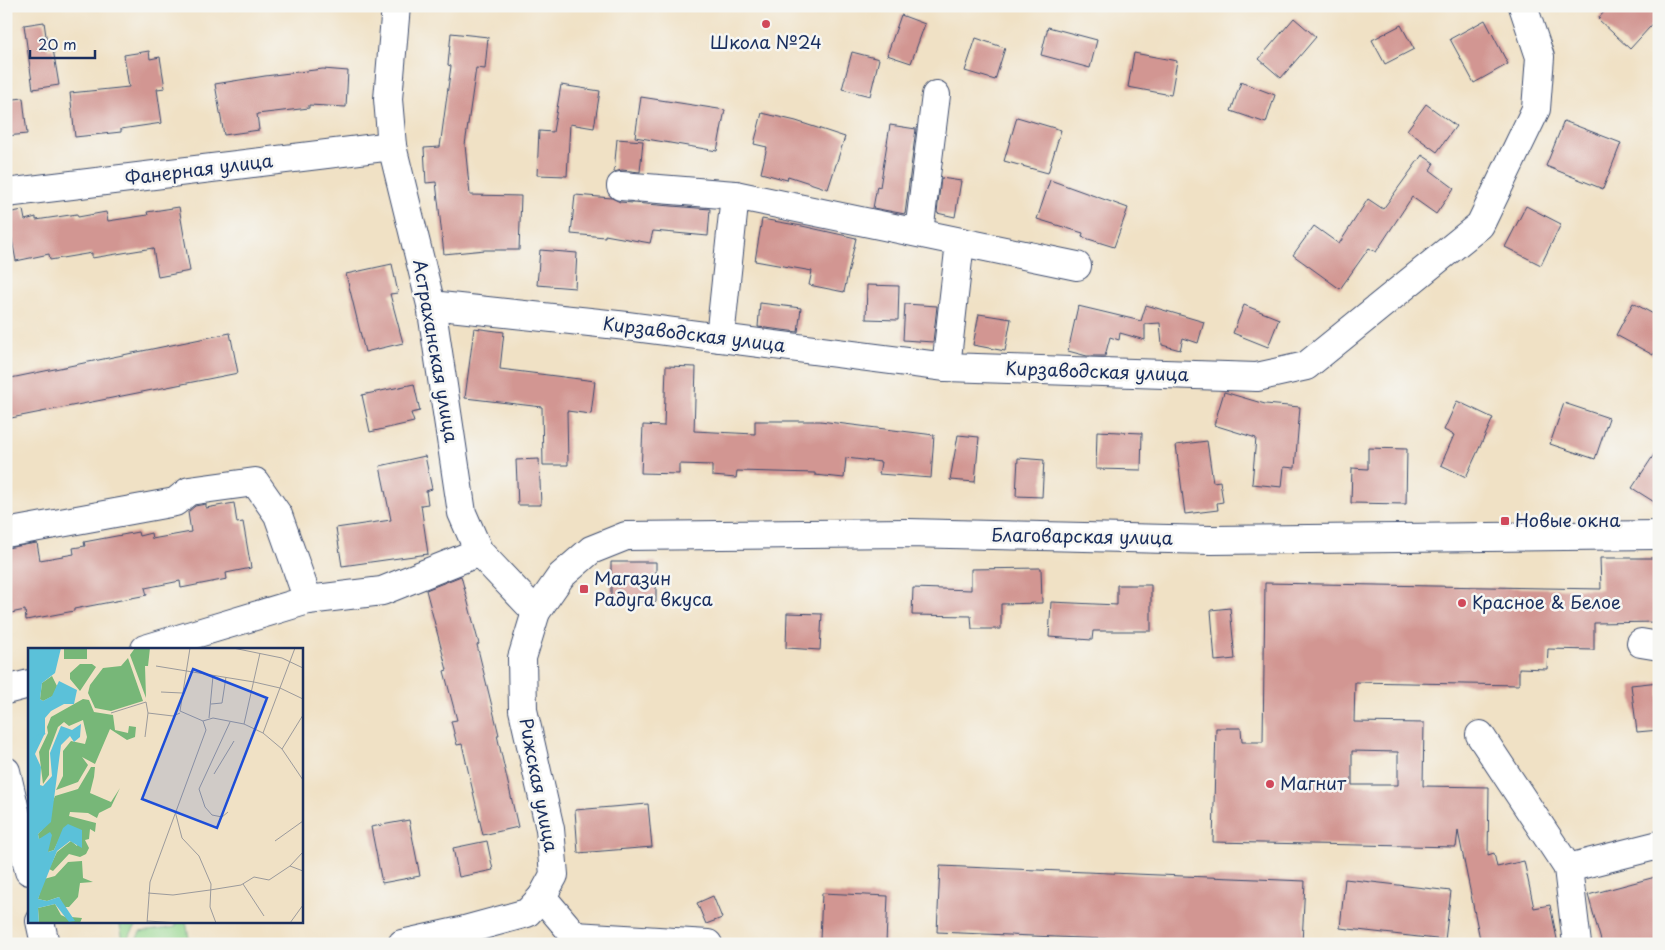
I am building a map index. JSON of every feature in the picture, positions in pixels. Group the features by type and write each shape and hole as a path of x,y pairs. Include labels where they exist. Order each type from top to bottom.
{"street":[{"name":"Астраханская улица","path":"396,6 388,99 392,146 431,305 462,513 479,552 536,612"},
{"name":"Кирзаводская улица","path":"431,305 627,326 946,367 1257,377 1306,366 1480,224 1536,109 1540,57 1523,6"},
{"path":"920,232 936,95"},
{"name":"Фанерная улица","path":"6,193 392,146"},
{"path":"621,186 735,195 1077,266"},
{"path":"720,338 735,195"},
{"path":"946,367 960,242"},
{"path":"6,533 175,502 189,491 255,482 278,515 308,600"},
{"name":"Благоварская улица","path":"536,612 561,576 591,550 626,536 908,533 1211,540 1657,532"},
{"path":"149,648 308,600 382,591 479,552"},
{"name":"Рижская улица","path":"402,944 461,932 527,913 542,897 554,875 550,829 523,710 522,658 536,612"},
{"path":"6,690 28,684"},
{"path":"1480,735 1568,868 1577,944"},
{"path":"6,771 28,867"},
{"path":"1568,868 1659,844"},
{"path":"542,897 580,940 708,944"},
{"path":"40,922 45,944"}],"green space":[{"path":"119,922 136,922 137,924 124,944"},
{"path":"176,922 186,922 190,944 134,944 140,932 176,927"}],"building":[{"path":"1609,6 1652,6 1659,13 1659,17 1630,49 1598,19"},
{"path":"901,15 925,24 911,63 887,55"},
{"path":"1294,18 1316,37 1281,78 1259,59"},
{"path":"1485,20 1508,64 1474,83 1450,39"},
{"path":"44,22 48,50 53,49 59,85 33,89 24,25"},
{"path":"1401,25 1414,49 1385,64 1372,40"},
{"path":"1048,27 1097,40 1090,68 1041,55"},
{"path":"451,33 488,37 485,69 476,68 465,145 470,195 521,196 519,250 485,250 444,254 436,182 426,183 424,148 440,147 451,66 448,65"},
{"path":"976,38 1005,48 995,80 965,71"},
{"path":"149,51 150,59 160,57 165,88 157,89 162,123 121,129 121,132 75,137 70,93 129,87 124,55"},
{"path":"852,52 879,59 870,96 842,89"},
{"path":"1134,53 1177,61 1171,95 1128,87"},
{"path":"323,69 348,71 346,107 309,105 309,108 257,114 259,130 224,135 215,84"},
{"path":"1241,82 1275,95 1266,123 1231,111"},
{"path":"561,85 600,91 594,128 570,124 567,176 537,175 539,131 553,132"},
{"path":"641,97 725,110 717,151 635,137"},
{"path":"23,98 27,134 6,136 6,100"},
{"path":"1426,104 1456,126 1437,152 1407,130"},
{"path":"762,113 796,121 845,137 828,189 788,176 787,180 761,173 767,147 754,144"},
{"path":"1017,117 1061,130 1048,173 1004,161"},
{"path":"1564,121 1621,143 1603,189 1546,166"},
{"path":"890,125 916,129 905,214 873,208 877,186 880,187"},
{"path":"617,139 643,141 640,172 622,170 614,172"},
{"path":"1422,155 1434,163 1430,170 1454,188 1436,214 1412,197 1376,252 1369,248 1340,289 1293,255 1314,226 1339,244 1368,199 1383,209"},
{"path":"941,178 961,181 955,217 937,213"},
{"path":"1050,180 1128,208 1114,247 1082,237 1083,233 1037,219"},
{"path":"575,195 612,198 620,202 710,209 708,236 653,231 650,243 605,235 605,237 571,234"},
{"path":"1526,206 1561,224 1541,265 1505,247"},
{"path":"179,207 190,271 158,277 153,248 92,258 92,253 50,260 49,254 16,261 7,213 23,210 25,220 36,217 36,220 77,214 78,217 106,212 108,221 148,215 147,212"},
{"path":"762,219 856,238 844,292 809,285 812,271 755,261"},
{"path":"540,250 577,253 575,288 537,285"},
{"path":"392,264 398,293 390,294 403,343 365,352 346,274"},
{"path":"867,285 899,286 898,320 866,319"},
{"path":"760,303 801,308 798,332 758,327"},
{"path":"1633,303 1659,317 1659,345 1653,355 1616,335"},
{"path":"905,304 937,306 933,342 903,340"},
{"path":"1146,305 1204,322 1198,343 1183,338 1180,350 1162,345 1160,323 1145,324 1145,340 1120,333 1119,340 1110,337 1105,356 1087,356 1068,351 1078,306 1141,321"},
{"path":"1244,305 1279,319 1268,347 1233,333"},
{"path":"979,314 1011,319 1005,351 973,345"},
{"path":"474,328 504,332 500,369 595,381 591,414 567,411 568,465 543,465 542,407 465,398"},
{"path":"230,333 238,373 6,419 6,379"},
{"path":"666,366 696,367 694,431 755,434 755,421 820,421 934,435 931,478 879,474 881,462 846,458 844,478 815,475 815,473 737,471 736,478 712,476 712,465 679,464 679,474 641,473 643,425 664,426"},
{"path":"414,384 420,411 411,413 414,422 370,432 362,395"},
{"path":"1224,392 1265,404 1300,407 1295,468 1284,467 1282,487 1252,484 1256,438 1214,425"},
{"path":"1457,401 1493,418 1466,477 1441,465 1454,435 1444,430"},
{"path":"1564,403 1609,418 1595,459 1550,444"},
{"path":"1097,431 1142,433 1141,470 1096,469"},
{"path":"958,435 979,437 975,482 950,480"},
{"path":"1207,441 1213,482 1220,481 1223,502 1217,503 1218,510 1185,514 1176,445"},
{"path":"1659,447 1659,505 1632,488"},
{"path":"1368,448 1407,449 1406,504 1351,503 1352,468 1368,469"},
{"path":"425,456 432,489 426,491 428,504 421,505 428,554 342,566 336,528 391,520 380,466"},
{"path":"1018,458 1044,460 1042,497 1016,496"},
{"path":"539,459 541,505 518,505 516,460"},
{"path":"234,503 237,523 243,522 251,568 226,573 227,579 181,588 180,581 145,588 147,595 74,609 74,611 26,620 25,610 6,614 6,548 37,543 40,560 74,554 73,548 85,546 84,542 138,532 139,536 151,533 152,539 191,532 188,512 195,506 206,504 206,508"},
{"path":"1600,558 1659,558 1659,622 1594,623 1594,650 1548,649 1547,669 1519,668 1519,685 1355,682 1354,722 1424,723 1423,786 1489,787 1488,855 1494,853 1497,867 1524,861 1534,908 1550,905 1558,944 1481,944 1458,831 1456,847 1213,842 1216,728 1241,728 1242,742 1263,742 1265,583 1601,589","holes":["1352,751 1398,752 1398,785 1352,785"]},
{"path":"611,562 656,562 656,602 611,601"},
{"path":"1041,568 1042,603 1001,604 1001,629 972,629 971,616 912,615 913,588 971,590 971,569"},
{"path":"461,576 479,644 477,645 499,735 497,735 518,827 483,835 462,744 457,745 451,721 457,720 444,671 447,670 426,590"},
{"path":"1117,585 1151,585 1151,631 1093,631 1092,640 1049,637 1051,602 1117,605"},
{"path":"1230,608 1235,659 1215,661 1211,610"},
{"path":"787,613 822,614 820,650 786,648"},
{"path":"1659,682 1659,730 1637,732 1631,685"},
{"path":"648,804 652,847 578,853 575,810"},
{"path":"409,820 420,876 382,883 371,827"},
{"path":"487,841 493,870 459,877 453,848"},
{"path":"940,866 1305,881 1302,944 1224,944 937,932"},
{"path":"1659,876 1659,944 1602,944 1588,895"},
{"path":"1345,879 1451,891 1445,940 1340,928"},
{"path":"822,893 888,896 886,943 820,940"},
{"path":"713,896 722,918 706,924 697,903"}],"place":[{"name":"Школа №24","path":"766,24"},
{"name":"Новые окна","path":"1505,521"},
{"name":"Магазин Радуга вкуса","path":"584,589"},
{"name":"Красное & Белое","path":"1462,603"},
{"name":"Магнит","path":"1270,784"}]}
